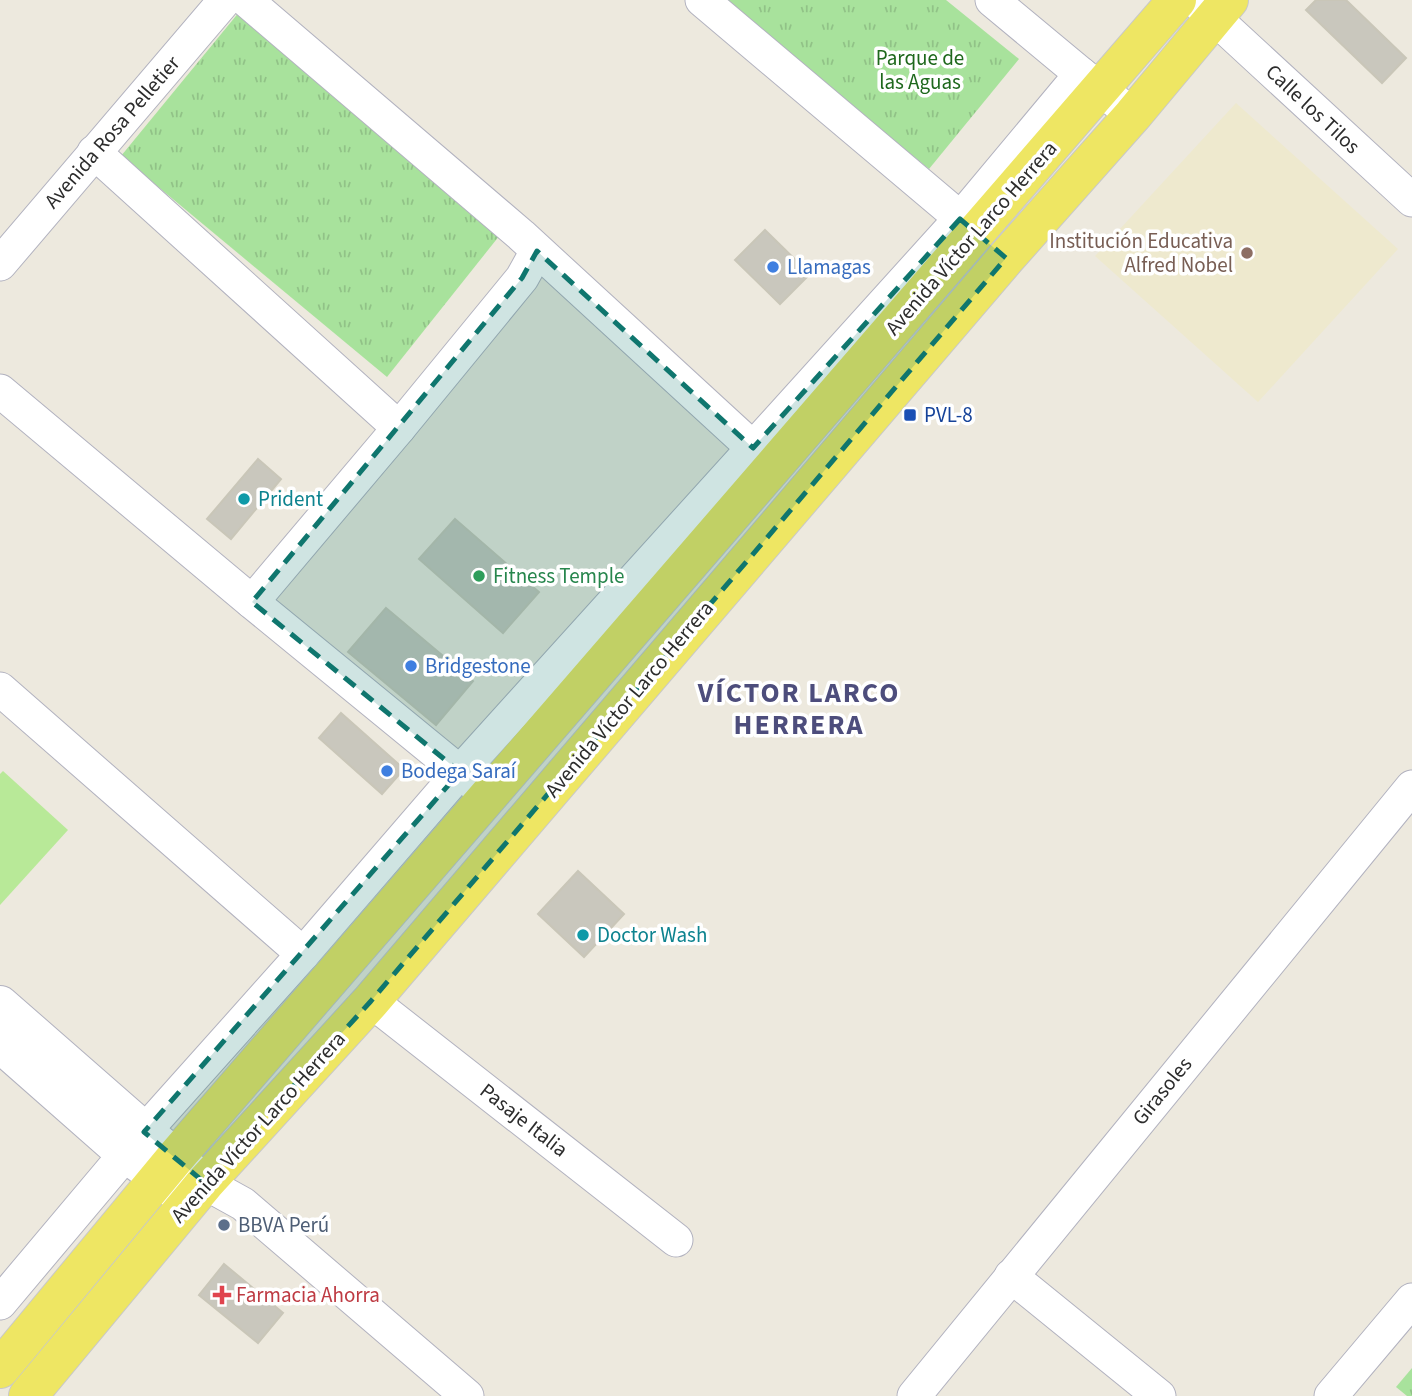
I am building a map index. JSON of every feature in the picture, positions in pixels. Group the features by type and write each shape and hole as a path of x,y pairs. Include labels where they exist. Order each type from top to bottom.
{"main road":[{"name":"Avenida Víctor Larco Herrera","path":"3,1360 167,1168 475,784 968,225 1090,82 1178,0"},
{"name":"Avenida Víctor Larco Herrera","path":"28,1396 197,1193 371,1001 1006,258 1133,115 1212,6"}],"street":[{"name":"Avenida Rosa Pelletier","path":"0,264 225,0"},
{"path":"246,0 521,235 753,448"},
{"path":"702,0 1006,258"},
{"path":"992,0 1133,115"},
{"name":"Calle los Tilos","path":"1212,6 1412,200"},
{"path":"94,152 399,428"},
{"name":"Avenida Víctor Larco Herrera","path":"0,1303 135,1143 303,954 475,784 753,448 968,225"},
{"path":"252,601 522,278 537,251"},
{"path":"0,391 475,784"},
{"path":"0,689 303,954"},
{"name":"Girasoles","path":"914,1396 1412,787"},
{"name":"Pasaje Italia","path":"371,1001 676,1240"},
{"path":"0,1004 135,1143"},
{"path":"0,1043 135,1143 197,1193 243,1204 467,1396"},
{"path":"1011,1276 1158,1396"},
{"path":"1331,1396 1412,1300"}],"highlighted area":[{"path":"960,219 1006,258 371,1001 205,1183 144,1132 460,772 252,602 522,278 537,251 753,448"}],"shaded area":[{"name":"Institución Educativa Alfred Nobel","path":"1236,103 1398,249 1258,402 1095,256"}],"green space":[{"name":"Parque de las Aguas","path":"722,0 946,0 1019,59 929,169"},
{"path":"240,11 500,235 387,377 121,156"},
{"path":"3,771 68,830 0,905 0,774"},
{"path":"1412,1368 1412,1396 1407,1396 1396,1387"}],"building":[{"path":"1316,0 1346,0 1406,58 1382,83 1306,10"},
{"name":"Llamagas","path":"765,230 810,274 780,304 735,260"},
{"name":"Prident","path":"258,459 281,479 231,539 207,519"},
{"name":"Fitness Temple","path":"455,519 539,592 503,633 419,559"},
{"name":"Bridgestone","path":"386,608 473,681 436,725 348,652"},
{"path":"341,713 404,769 382,794 319,738"},
{"name":"Doctor Wash","path":"578,871 624,914 584,957 538,914"},
{"path":"224,1264 283,1313 258,1343 199,1295"}],"place":[{"name":"Institución Educativa Alfred Nobel","path":"1247,253"},
{"name":"Llamagas","path":"773,267"},
{"name":"PVL-8","path":"910,415"},
{"name":"Prident","path":"244,499"},
{"name":"Fitness Temple","path":"479,576"},
{"name":"Bridgestone","path":"411,666"},
{"name":"Bodega Saraí","path":"387,771"},
{"name":"Doctor Wash","path":"583,935"},
{"name":"BBVA Perú","path":"224,1225"},
{"name":"Farmacia Ahorra","path":"222,1295"}],"district":[{"name":"VÍCTOR LARCO HERRERA","path":"799,709"}]}
